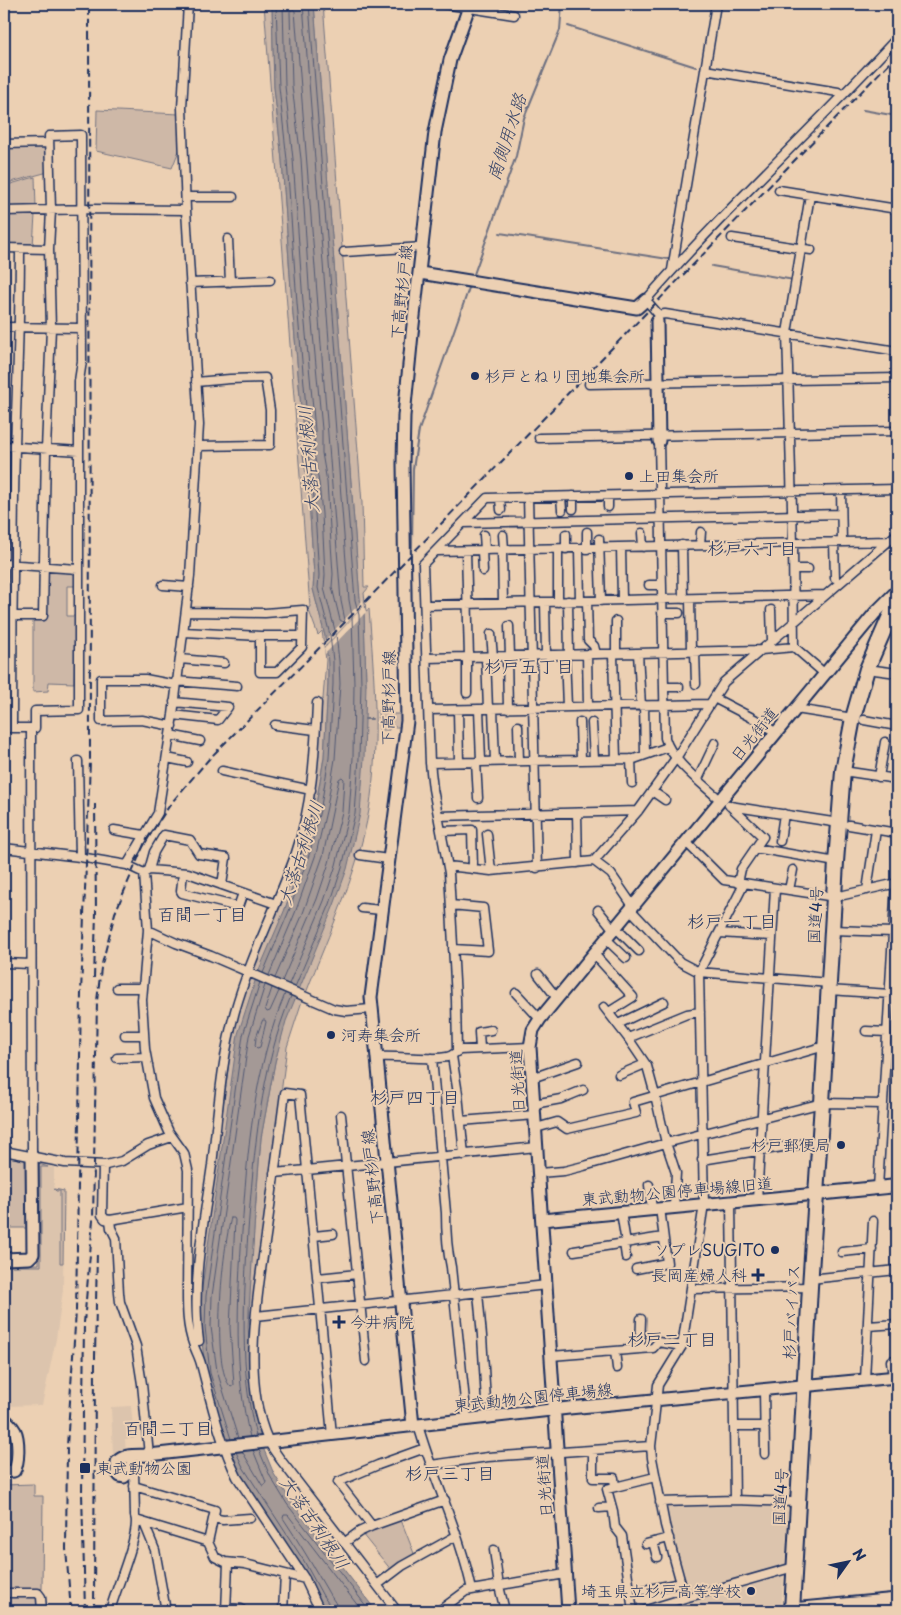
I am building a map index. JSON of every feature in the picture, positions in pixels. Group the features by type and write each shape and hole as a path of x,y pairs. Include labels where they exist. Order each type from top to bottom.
{"highway":[{"name":"国道4号","path":"813,1241 836,862 844,824 843,771 859,719 867,669 897,600"},
{"name":"杉戸バイパス","path":"805,1385 813,1241"},
{"name":"国道4号","path":"792,1610 805,1385"}],"main road":[{"name":"下高野杉戸線","path":"416,1426 401,1301 371,997 407,721 402,498 403,436 412,334 439,108 450,60 469,6"},
{"path":"420,273 637,308 646,300"},
{"path":"658,318 659,439"},
{"name":"日光街道","path":"568,1611 530,1047 533,1030 557,998 686,842 724,802 776,733 875,613 897,591"},
{"path":"4,1259 29,1258 33,1254 32,1156"},
{"path":"816,1194 897,1186"},
{"name":"東武動物公園停車場線旧道","path":"542,1220 816,1194"},
{"name":"東武動物公園停車場線","path":"225,1447 655,1400 895,1377"},
{"path":"4,1419 10,1424 16,1434 18,1463 14,1471 4,1472"},
{"path":"131,1482 118,1474 116,1462 123,1456 133,1460 149,1455 225,1447"},
{"path":"792,1610 851,1607 897,1599"}],"street":[{"path":"127,865 158,814 172,726 189,587 199,425 182,108 188,4"},
{"path":"444,4 469,6 514,15"},
{"path":"672,270 716,4"},
{"path":"897,38 672,270 646,300 658,318 665,314 897,351"},
{"path":"705,70 833,91 843,95"},
{"path":"12,616 43,616 46,449 51,328 49,249 52,210 49,136 81,135 82,360 79,381 79,710 35,710 35,728 8,728 20,327 20,249"},
{"path":"4,144 49,143"},
{"path":"779,190 897,209"},
{"path":"794,648 794,570 787,333 810,195"},
{"path":"186,197 233,197"},
{"path":"4,211 82,209 186,210"},
{"path":"732,238 811,250"},
{"path":"228,239 230,282"},
{"path":"344,252 423,247"},
{"path":"4,248 49,249"},
{"path":"190,283 270,280"},
{"path":"4,327 81,328"},
{"path":"196,382 265,378 271,428 270,445 198,446"},
{"path":"589,384 897,378"},
{"path":"538,438 659,439 790,433 897,431"},
{"path":"659,439 665,738 668,747 676,758 763,837 740,869 741,883 699,972 704,1204 682,1346 658,1385 655,1400 651,1446 655,1476 685,1598"},
{"path":"4,446 79,451"},
{"path":"464,1155 454,1053 453,949 448,866 433,789 430,762 423,564 486,498 897,489"},
{"path":"835,578 841,514 841,490"},
{"path":"761,492 761,502"},
{"path":"573,496 573,509"},
{"path":"608,496 608,507"},
{"path":"528,497 537,868"},
{"path":"561,497 562,510"},
{"path":"500,498 501,510"},
{"path":"463,523 841,514"},
{"path":"587,532 583,549 584,601 588,640 594,646 596,654"},
{"path":"700,545 701,532"},
{"path":"642,533 643,547"},
{"path":"558,602 562,549 566,534"},
{"path":"448,866 491,871 537,868 594,860 638,811 676,758 724,682 897,534"},
{"path":"483,571 484,535"},
{"path":"503,535 503,603"},
{"path":"599,539 601,601"},
{"path":"436,551 889,541"},
{"path":"682,546 696,684"},
{"path":"621,548 622,600"},
{"path":"466,550 468,604 467,693"},
{"path":"4,564 78,570"},
{"path":"794,570 808,569"},
{"path":"163,585 189,587"},
{"path":"650,586 662,585"},
{"path":"424,605 825,595"},
{"path":"4,597 12,598"},
{"path":"545,602 546,655"},
{"path":"567,707 568,602"},
{"path":"187,612 265,613 303,610 302,647 277,672 260,672 260,636"},
{"path":"771,610 772,641"},
{"path":"662,613 679,613"},
{"path":"616,621 614,706 616,759"},
{"path":"508,709 510,626"},
{"path":"184,632 301,636"},
{"path":"492,634 489,657 495,761"},
{"path":"427,658 794,648 825,674"},
{"path":"638,653 644,755"},
{"path":"587,654 588,707"},
{"path":"180,659 224,663"},
{"path":"867,669 897,673"},
{"path":"172,726 142,720 101,720 101,679 145,679 176,683 237,686"},
{"path":"664,687 679,687"},
{"path":"429,710 664,705 712,701 762,723 776,733"},
{"path":"173,715 218,720 228,707 174,702"},
{"path":"199,1341 196,1307 198,1277 224,1069 232,1025 249,973 295,855 311,790 317,703"},
{"path":"478,798 479,709"},
{"path":"796,709 897,726"},
{"path":"458,710 460,762"},
{"path":"580,722 581,760"},
{"path":"592,722 594,759"},
{"path":"275,725 315,730"},
{"path":"518,726 519,761"},
{"path":"31,728 32,1156"},
{"path":"170,734 200,741"},
{"path":"879,777 885,742"},
{"path":"698,779 714,744"},
{"path":"430,762 631,759 668,747"},
{"path":"167,758 188,762"},
{"path":"631,759 632,782"},
{"path":"78,761 80,857"},
{"path":"222,771 311,790"},
{"path":"843,771 897,780"},
{"path":"652,791 665,800"},
{"path":"724,802 897,833"},
{"path":"438,816 638,811"},
{"path":"577,813 578,863"},
{"path":"780,841 784,814"},
{"path":"114,830 144,835"},
{"path":"442,831 472,830 473,868"},
{"path":"867,890 876,830"},
{"path":"487,834 491,871"},
{"path":"222,885 226,858 199,854 190,840 164,835 154,852 146,872 148,930 143,988 146,1057 154,1098 172,1138 181,1148 186,1159 188,1170 188,1321 225,1447 237,1477 305,1579 320,1611"},
{"path":"686,842 724,880 835,897 897,883 894,993 887,1032 878,1188"},
{"path":"4,848 80,857 127,865 146,872 183,873 276,904"},
{"path":"755,848 836,862"},
{"path":"360,855 388,859"},
{"path":"594,860 611,874 632,908 680,962 699,972 770,978 894,993"},
{"path":"790,890 793,870"},
{"path":"183,873 182,892 238,907 243,893"},
{"path":"756,1200 775,888"},
{"path":"451,905 483,908 488,950 453,949"},
{"path":"362,908 381,910"},
{"path":"598,910 639,952"},
{"path":"148,930 304,997 340,1010 372,1009"},
{"path":"832,930 895,937"},
{"path":"719,933 772,936"},
{"path":"606,939 626,958"},
{"path":"594,954 633,997 607,1010 646,1064 666,1143 676,1173 674,1207"},
{"path":"4,963 31,964"},
{"path":"538,974 557,998"},
{"path":"117,988 143,988"},
{"path":"516,993 540,1019"},
{"path":"618,1024 664,1002"},
{"path":"628,1038 688,1014 700,1012"},
{"path":"480,1049 479,1032 490,1030"},
{"path":"866,1032 887,1032"},
{"path":"125,1035 144,1034"},
{"path":"536,1128 557,1122 567,1129 636,1113 633,1102 825,1046"},
{"path":"376,1057 432,1058 480,1049 530,1047"},
{"path":"886,1049 897,1047"},
{"path":"117,1058 146,1057"},
{"path":"432,1058 448,1251 468,1420"},
{"path":"532,1078 578,1062"},
{"path":"619,1075 646,1064"},
{"path":"461,1121 534,1109 583,1090"},
{"path":"332,1435 300,1095 285,1093 256,1316 253,1351 256,1394 267,1442 397,1611"},
{"path":"539,1173 564,1172 666,1143 822,1103 883,1104"},
{"path":"341,1115 366,1360"},
{"path":"4,1151 65,1163 103,1166 122,1161 148,1145 172,1138"},
{"path":"702,1160 820,1140"},
{"path":"274,1173 537,1147"},
{"path":"103,1166 102,1215 105,1219 110,1220 188,1207"},
{"path":"636,1269 667,1263 663,1237 649,1186"},
{"path":"730,1202 735,1500"},
{"path":"621,1212 626,1257"},
{"path":"110,1220 111,1228 116,1238 118,1293 136,1346 149,1455"},
{"path":"865,1380 873,1222"},
{"path":"314,1236 333,1234"},
{"path":"574,1251 663,1237"},
{"path":"842,1252 872,1249"},
{"path":"691,1289 810,1283 897,1270"},
{"path":"318,1278 357,1274"},
{"path":"256,1316 547,1285"},
{"path":"478,1293 486,1401"},
{"path":"640,1349 641,1319"},
{"path":"868,1326 897,1324"},
{"path":"551,1356 653,1348 658,1342 682,1346"},
{"path":"615,1351 617,1368"},
{"path":"895,1377 891,1361 897,1360"},
{"path":"764,1390 765,1454"},
{"path":"416,1426 445,1500 472,1590"},
{"path":"734,1426 765,1426"},
{"path":"432,1465 480,1458 651,1446"},
{"path":"372,1526 338,1482 425,1448"},
{"path":"593,1450 593,1478 614,1478 615,1487"},
{"path":"133,1460 134,1471 131,1482 135,1516 155,1550 166,1611"},
{"path":"633,1611 622,1536 615,1527 607,1489 655,1476"},
{"path":"131,1482 215,1510 208,1542 215,1557 228,1563 245,1564 305,1579"},
{"path":"344,1543 359,1532 372,1526 445,1500"},
{"path":"660,1502 735,1500 797,1502"},
{"path":"599,1508 612,1507"},
{"path":"214,1518 223,1520 250,1518"},
{"path":"140,1522 208,1542"},
{"path":"110,1611 140,1522"},
{"path":"377,1585 402,1566 456,1536"},
{"path":"657,1557 648,1541 669,1538"},
{"path":"494,1550 505,1611"},
{"path":"228,1563 226,1610 241,1609"},
{"path":"643,1611 794,1567"},
{"path":"439,1611 462,1593 472,1590 565,1574"},
{"path":"283,1611 285,1575"},
{"path":"644,1590 681,1583"},
{"path":"4,1593 38,1593 41,1597 42,1611"}],"shaded area":[{"path":"264,4 272,4 274,87 282,160 303,431 303,455 308,484 314,575 313,589 325,636 328,684 324,757 316,805 305,851 285,909 200,1327 198,1296 238,1006 297,856 313,792 320,700 323,699 326,660 322,631 318,635 308,608 310,607"},
{"path":"314,4 323,4 362,503 364,587 369,587 364,593 366,611 369,609 373,659 374,760 369,810 358,857 306,993 301,999 302,1001 287,1047 249,1339 250,1281 261,1138 275,1062 366,684 364,614 360,599"},
{"path":"97,110 179,114 180,148 172,168 96,151"},
{"path":"45,145 47,147 48,172 4,184 4,146"},
{"path":"35,177 36,208 4,209 4,186"},
{"path":"4,215 35,215 33,246 4,246"},
{"path":"49,571 73,572 75,576 75,586 67,586 67,616 75,616 74,683 49,682 48,691 33,692 33,618 46,617 47,573"},
{"path":"378,710 389,710 389,714 403,714 402,727 390,727 389,730 379,730"},
{"path":"4,1155 26,1159 28,1228 5,1228"},
{"path":"39,1164 54,1167 54,1189 64,1191 63,1290 56,1339 42,1405 4,1406 4,1265 39,1264"},
{"path":"39,1164 48,1167 41,1167 41,1266 7,1266 39,1264"},
{"path":"54,1189 64,1191 63,1263 60,1263 60,1191"},
{"path":"131,1406 134,1439 125,1439 126,1454 113,1455 111,1407"},
{"path":"34,1484 34,1496 43,1496 42,1589 4,1589 4,1485"},
{"path":"776,1505 777,1507 784,1507 788,1512 785,1564 686,1594 664,1509 667,1506"},
{"path":"401,1520 415,1556 392,1571 362,1534"},
{"name":"埼玉県立杉戸高等学校","path":"784,1571 781,1611 653,1611"},
{"path":"4,1597 35,1597 38,1599 39,1611 4,1611"}],"water":[{"name":"大落古利根川","path":"272,4 314,4 360,599 364,614 366,684 360,814 347,869 286,1021 275,1062 261,1138 248,1327 256,1417 264,1450 274,1474 291,1501 376,1611 328,1611 318,1599 299,1563 238,1470 206,1374 200,1327 201,1295 238,1034 258,972 285,909 305,851 316,805 324,758 328,662 325,636 313,589 314,575 308,484 303,455 303,431 282,160 274,87"}],"pier":[{"path":"363,600 364,605 324,647 323,642"},
{"path":"364,606 366,612 325,654 324,649"}],"waterway":[{"name":"南側用水路","path":"473,277 516,156 524,118 560,30 562,4"},
{"path":"568,26 696,67"},
{"path":"863,110 897,116"},
{"path":"500,233 668,259"},
{"path":"712,266 794,280"},
{"name":"南側用水路","path":"412,548 413,469 419,430 469,288"},
{"path":"365,719 372,719"}],"railway":[{"path":"71,1611 66,1549 67,1446 76,1311 81,993 90,761 89,4"},
{"path":"85,1611 82,1493 84,1323 93,1220 97,1001 101,968 115,913 145,842 172,802 209,759 367,600 897,55"},
{"path":"94,978 96,913 95,804"},
{"path":"94,1611 97,1251"}],"place":[{"name":"杉戸とねり団地集会所","path":"475,376"},
{"name":"上田集会所","path":"629,476"},
{"name":"河寿集会所","path":"331,1035"},
{"name":"杉戸郵便局","path":"841,1145"},
{"name":"ソプレSUGITO","path":"775,1250"},
{"name":"長岡産婦人科","path":"758,1275"},
{"name":"今井病院","path":"339,1322"},
{"name":"東武動物公園","path":"85,1468"},
{"name":"埼玉県立杉戸高等学校","path":"751,1591"}],"district":[{"name":"杉戸六丁目","path":"752,549"},
{"name":"杉戸五丁目","path":"529,667"},
{"name":"百間一丁目","path":"202,915"},
{"name":"杉戸一丁目","path":"732,922"},
{"name":"杉戸四丁目","path":"415,1098"},
{"name":"杉戸二丁目","path":"672,1340"},
{"name":"百間二丁目","path":"168,1429"},
{"name":"杉戸三丁目","path":"450,1474"}]}
